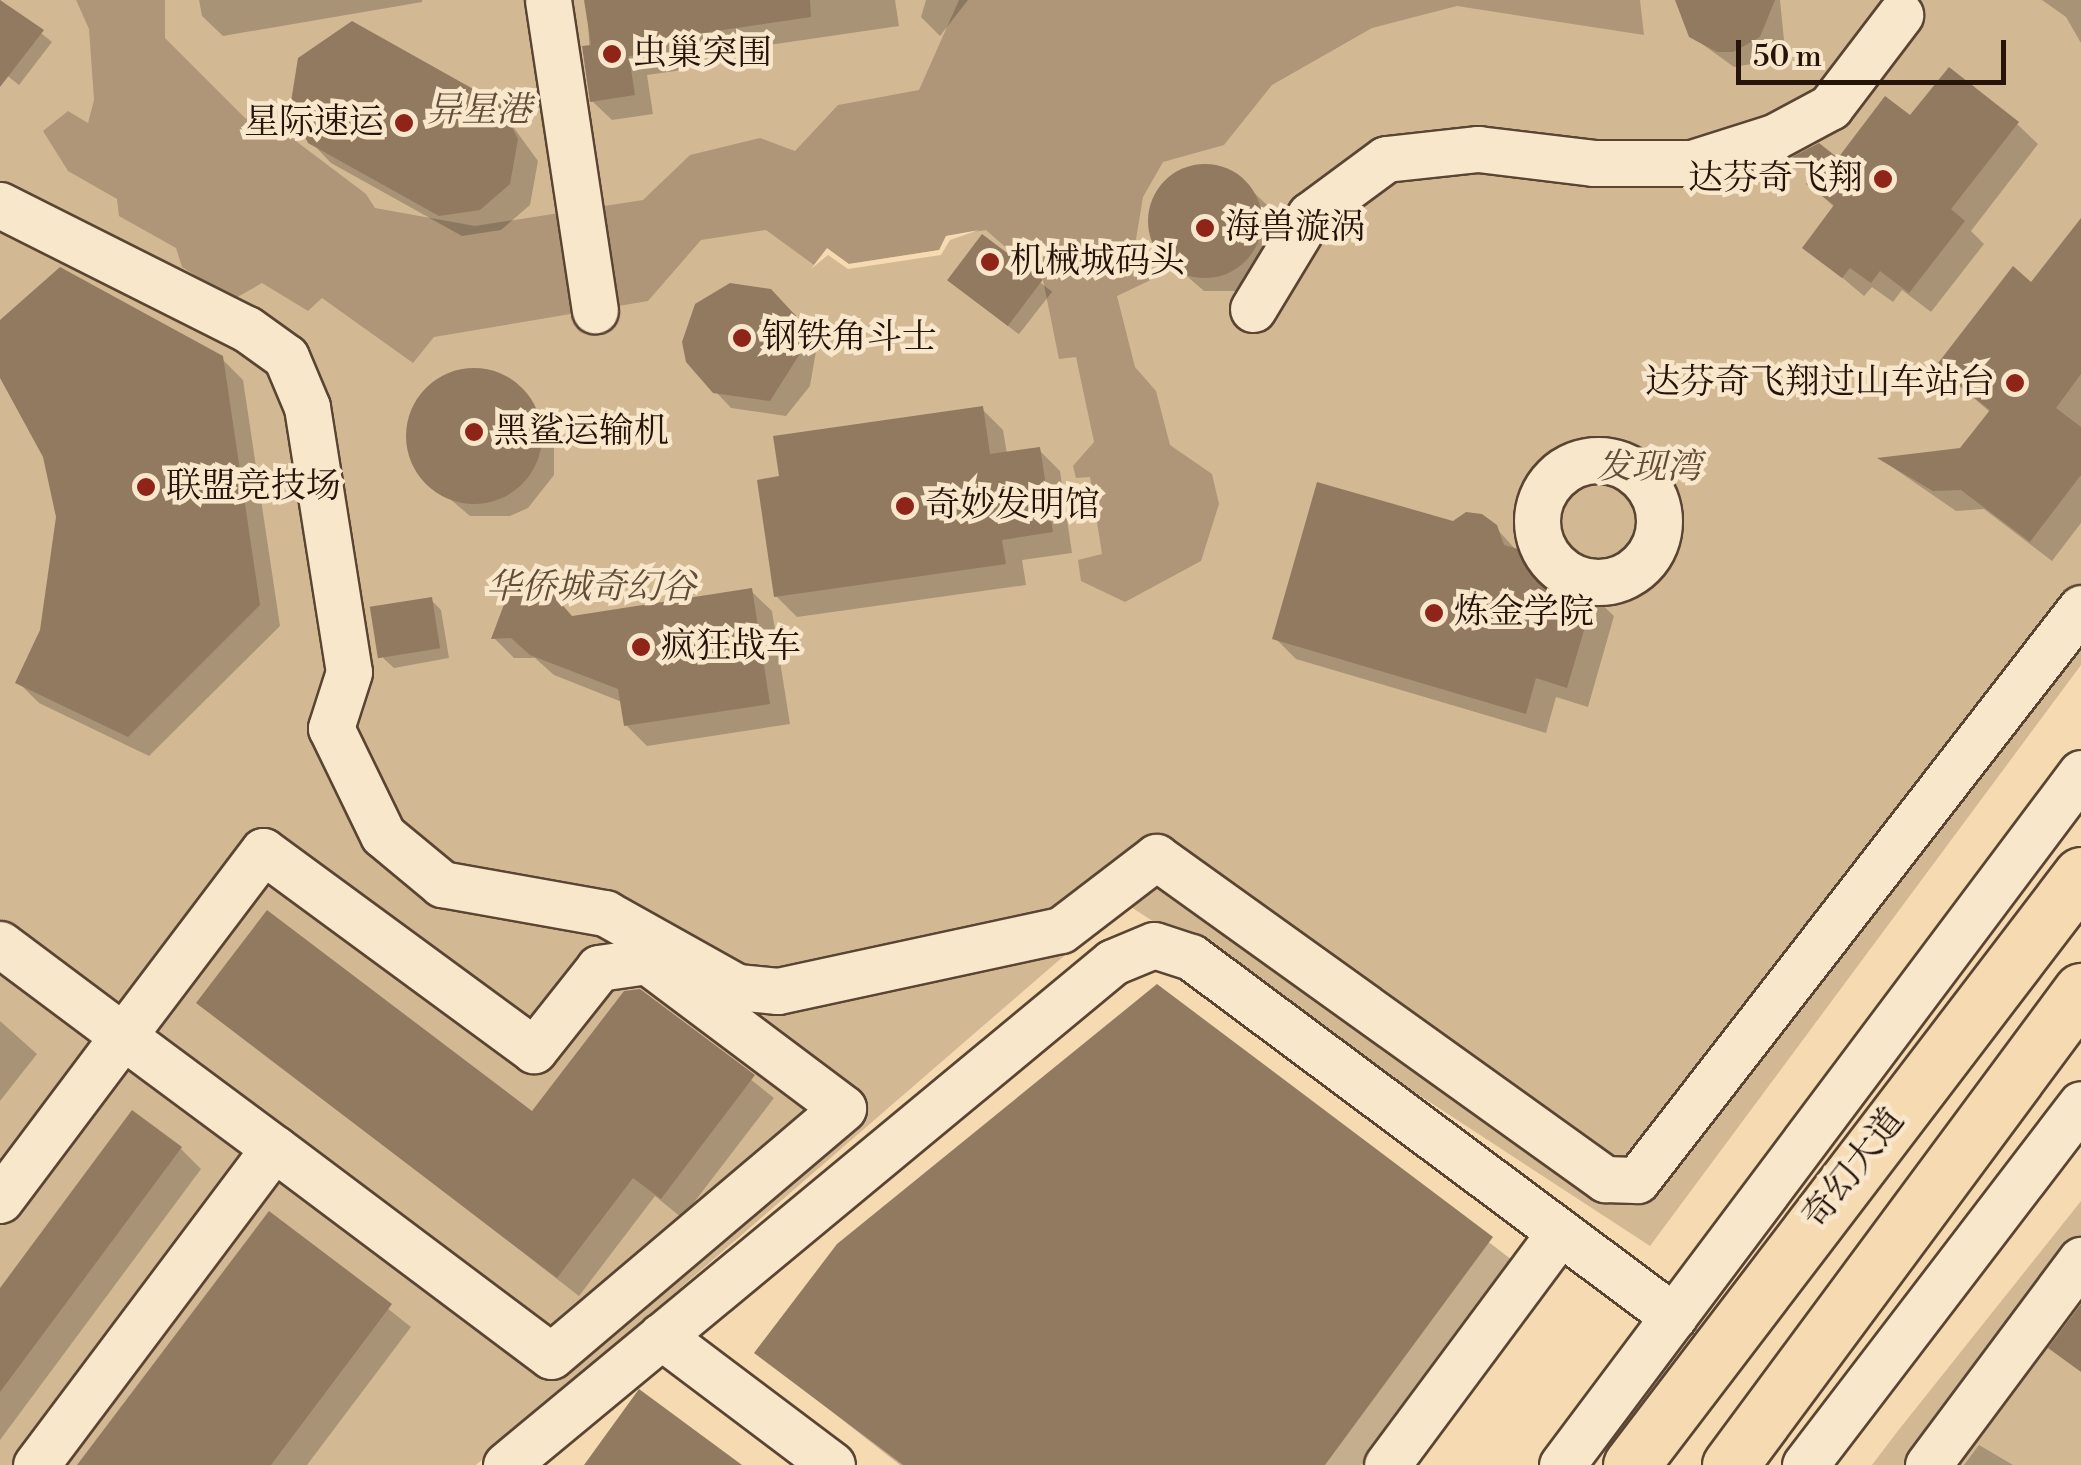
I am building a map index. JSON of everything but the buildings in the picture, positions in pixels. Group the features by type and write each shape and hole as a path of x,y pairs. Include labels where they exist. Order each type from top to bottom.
{"main road":[{"name":"奇幻大道","path":"1631,1465 2081,874"},
{"path":"1730,1465 2081,991"}],"street":[{"path":"548,0 583,209 595,310"},
{"path":"1254,308 1310,215 1386,159 1478,150 1593,164 1692,163 1774,137 1830,107 1900,15"},
{"path":"17,216 247,329 286,357 306,406 349,672 331,728 384,834 442,884 605,913 737,987 778,991 1061,930 1156,858 1605,1179 1637,1180 2081,608"},
{"path":"1562,1465 2081,773"},
{"path":"0,944 124,1036 274,1148 551,1356 843,1108 648,960 600,968 534,1050 263,850 124,1036 0,1200"},
{"path":"506,1465 1113,962 1154,945 1191,957 1560,1232 1687,1300"},
{"path":"1806,1465 2081,1104"},
{"path":"36,1465 274,1148"},
{"path":"1687,1300 1819,1214"},
{"path":"1387,1465 1560,1232"},
{"path":"1854,1402 1890,1248"},
{"path":"1928,1465 2081,1260"},
{"path":"661,1336 832,1465"}],"green space":[{"name":"华侨城奇幻谷","path":"0,0 2081,0 2081,665 1650,1246 1125,903 476,1465 0,1465"},
{"path":"2081,1201 2081,1465 1872,1465 1897,1432"}],"shaded area":[{"path":"76,0 165,0 165,38 245,118 280,129 366,194 375,208 475,226 643,200 690,155 760,138 795,151 838,105 919,90 959,0 1640,0 1644,35 1457,6 1372,28 1272,85 1224,145 1163,162 1143,197 1136,239 1155,278 1117,296 1135,367 1156,391 1170,445 1212,474 1219,504 1201,561 1125,602 1081,581 1078,560 1102,554 1090,477 1076,478 1073,466 1094,442 1076,357 1059,359 1043,280 986,230 946,236 940,250 848,264 827,249 814,265 766,230 701,240 648,301 434,337 413,363 322,298 308,311 262,283 234,299 182,267 176,248 119,216 117,199 68,171 43,131 68,111 88,123 94,100 89,29"}],"pier":[{"path":"979,230 950,240 941,255 848,269 828,255 811,269 827,248 849,264 939,250 946,236"}],"place":[{"name":"虫巢突围","path":"612,54"},
{"name":"星际速运","path":"404,123"},
{"name":"达芬奇飞翔","path":"1883,179"},
{"name":"海兽漩涡","path":"1205,228"},
{"name":"机械城码头","path":"990,262"},
{"name":"钢铁角斗士","path":"742,338"},
{"name":"达芬奇飞翔过山车站台","path":"2015,383"},
{"name":"黑鲨运输机","path":"474,432"},
{"name":"联盟竞技场","path":"146,487"},
{"name":"奇妙发明馆","path":"905,506"},
{"name":"炼金学院","path":"1434,613"},
{"name":"疯狂战车","path":"641,647"}],"park label":[{"name":"异星港","path":"479,111"},
{"name":"发现湾","path":"1649,468"}]}
